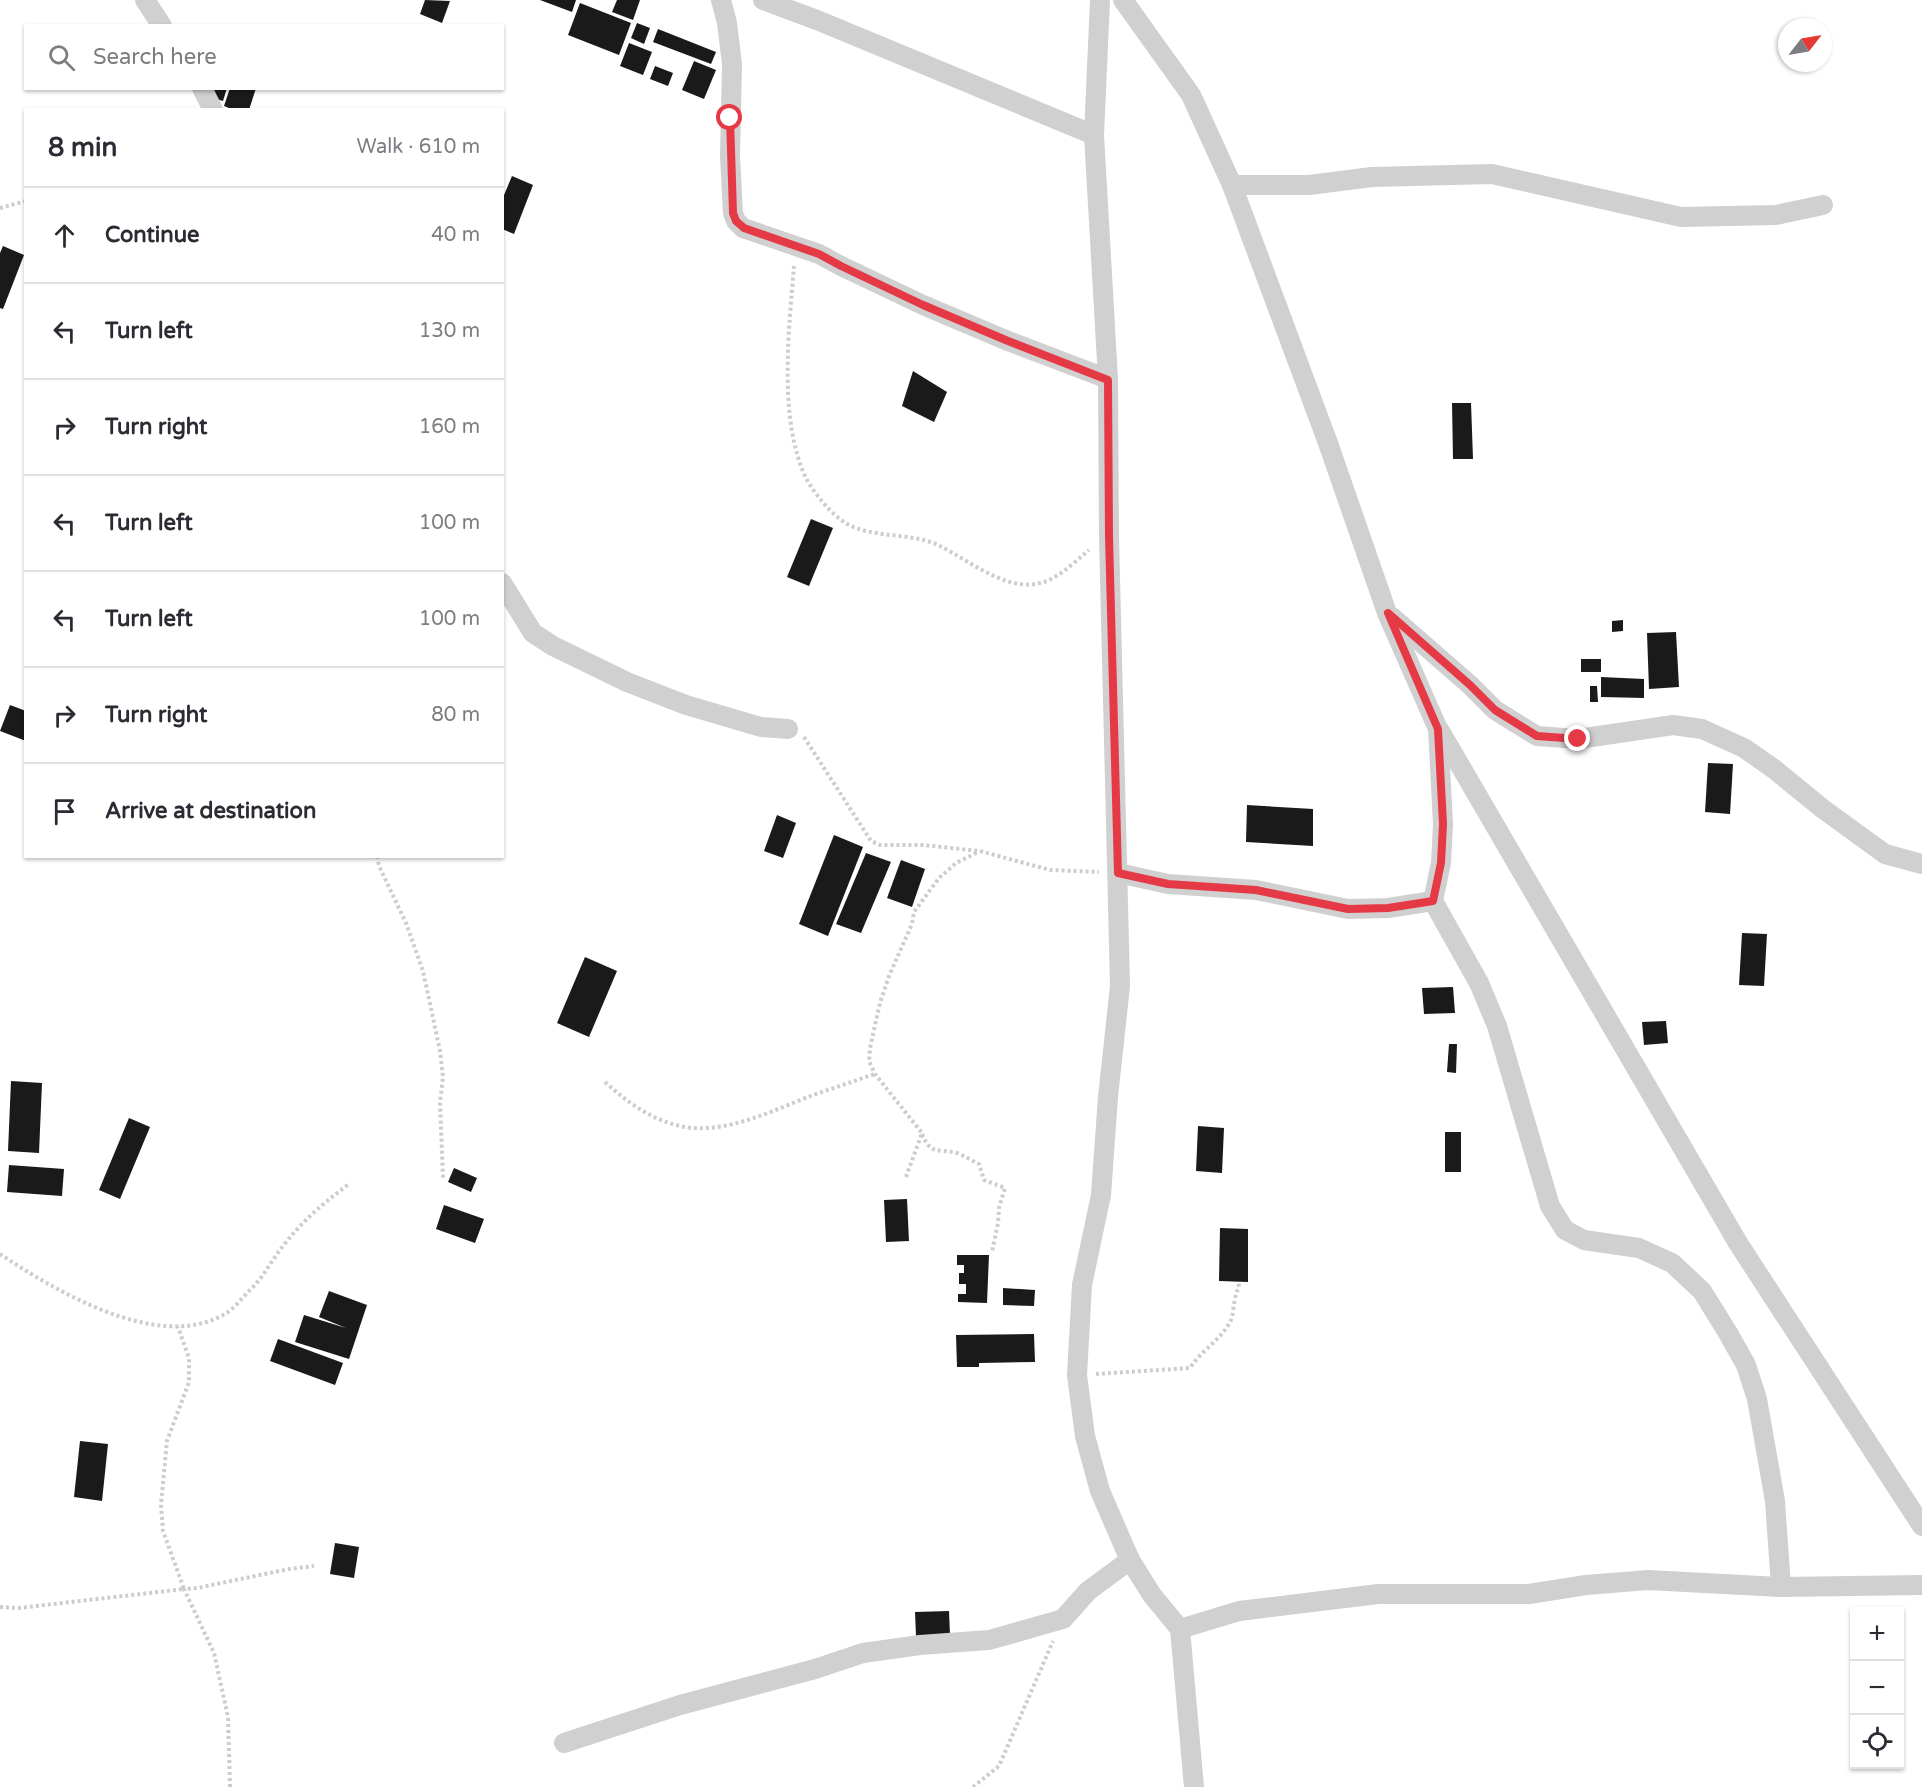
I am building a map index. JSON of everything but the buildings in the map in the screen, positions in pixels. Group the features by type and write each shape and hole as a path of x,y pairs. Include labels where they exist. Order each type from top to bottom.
{"street":[{"path":"145,0 161,24"},
{"path":"721,0 727,24 732,64 730,156 733,213 736,221 744,228 819,254 978,328 1108,380"},
{"path":"763,0 817,20 1094,135"},
{"path":"1100,0 1094,135 1108,380 1109,536 1120,986 1108,1097 1101,1195 1082,1285 1077,1375 1085,1436 1100,1491 1130,1560 1152,1596 1180,1629 1194,1787"},
{"path":"1123,0 1191,94 1232,185 1328,443 1388,613 1438,729 1738,1243 1922,1526"},
{"path":"203,90 212,108"},
{"path":"1232,185 1309,185 1372,177 1492,174 1681,217 1776,215 1823,205"},
{"path":"504,586 533,633 552,646 627,682 686,705 760,727 788,729"},
{"path":"1388,613 1495,710 1537,736 1578,739 1673,725 1702,729 1744,748 1884,854 1922,864"},
{"path":"1438,729 1443,824 1441,863 1433,901 1479,983 1497,1026 1550,1206 1565,1230 1584,1240 1639,1248 1672,1263 1702,1291 1746,1365 1757,1400 1775,1501 1781,1587"},
{"path":"1118,873 1168,884 1256,890 1348,909 1388,908 1433,901"},
{"path":"564,1743 680,1706 815,1669 863,1653 920,1645 989,1641 1063,1618 1088,1591 1130,1560"},
{"path":"1180,1629 1239,1611 1378,1594 1529,1594 1586,1585 1648,1580 1781,1587 1922,1585"}],"path":[{"path":"0,208 24,202"},
{"path":"795,246 787,333 790,419 798,459 806,479 837,517 856,528 900,535 938,545 993,575 1022,585 1048,580 1109,536"},
{"path":"788,729 800,733 810,743 829,777 871,841 880,845 923,845 980,851 1050,870 1118,873"},
{"path":"980,851 956,863 939,878 914,912 912,924 880,1003 869,1061 874,1074 922,1133 928,1146 934,1150 957,1153 980,1164 984,1180 1005,1188 999,1208 999,1223 992,1252"},
{"path":"377,858 379,867 406,923 423,971 440,1051 443,1077 440,1103 443,1178"},
{"path":"604,1082 628,1103 654,1117 680,1126 710,1128 754,1118 874,1074"},
{"path":"906,1177 922,1133"},
{"path":"0,1254 64,1293 144,1324 178,1327 197,1324 224,1315 252,1288 281,1248 313,1212 349,1184"},
{"path":"1077,1375 1190,1368 1197,1357 1207,1350 1231,1323 1234,1296 1239,1287 1238,1281"},
{"path":"178,1327 189,1358 189,1382 167,1441 161,1504 163,1531 184,1589 214,1653 228,1717 230,1787"},
{"path":"0,1607 19,1608 184,1589 314,1566"},
{"path":"973,1787 999,1766 1063,1618"}],"route":[{"path":"730,118 733,213 736,221 744,228 819,254 923,305 1108,380 1109,536 1118,873 1168,884 1256,890 1348,909 1388,908 1433,901 1441,863 1443,824 1438,729 1388,613 1495,710 1537,736 1578,739"}]}
